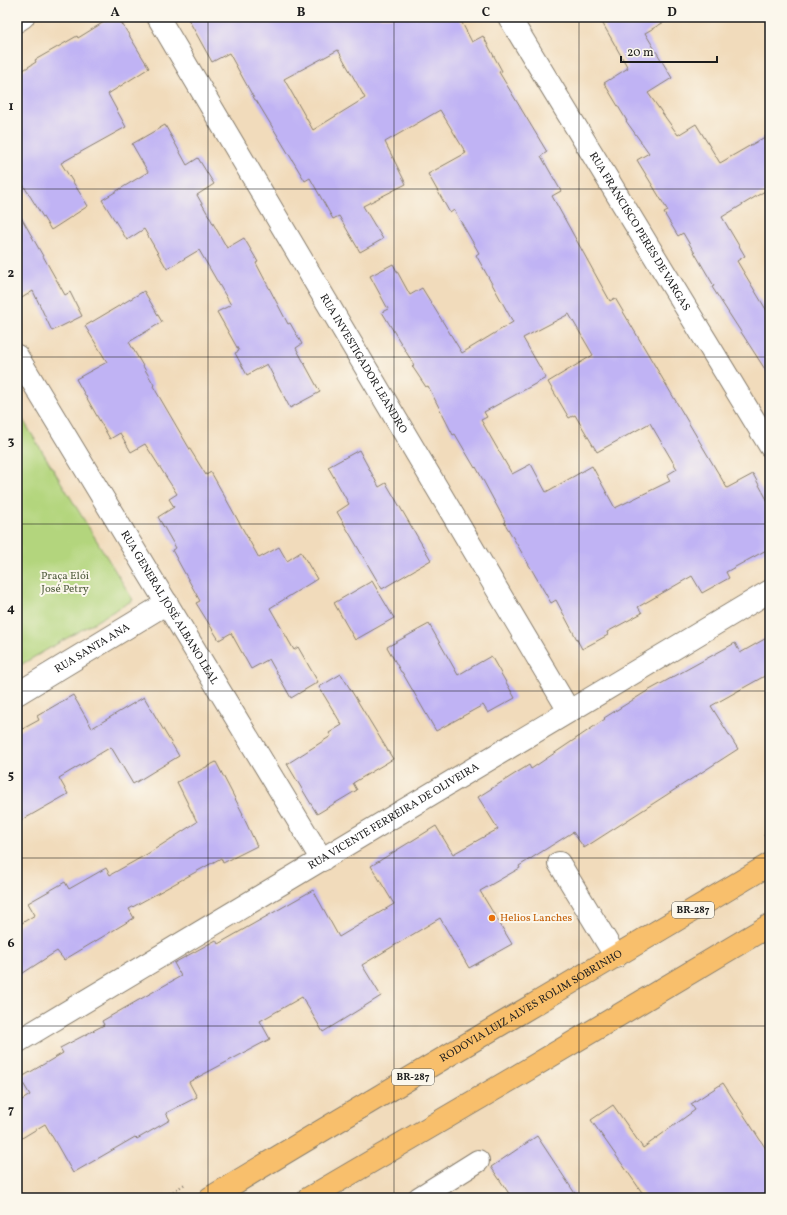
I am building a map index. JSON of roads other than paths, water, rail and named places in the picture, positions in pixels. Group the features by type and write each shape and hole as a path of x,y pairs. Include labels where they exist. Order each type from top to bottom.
{"highway":[{"name":"RODOVIA LUIZ ALVES ROLIM SOBRINHO","path":"210,1198 770,864"},
{"path":"310,1198 770,925"}],"street":[{"path":"17,21 23,17"},
{"name":"RUA INVESTIGADOR LEANDRO","path":"158,17 569,711"},
{"name":"RUA FRANCISCO PERES DE VARGAS","path":"509,17 770,446"},
{"name":"RUA GENERAL JOSÉ ALBANO LEAL","path":"19,363 167,603 322,860"},
{"name":"RUA VICENTE FERREIRA DE OLIVEIRA","path":"17,1042 770,591"},
{"name":"RUA SANTA ANA","path":"17,694 167,603"},
{"path":"559,863 616,957"},
{"path":"419,1198 478,1161"}],"place":[{"name":"Helios Lanches","path":"492,918"}],"park label":[{"name":"Praça Elói José Petry","path":"65,582"}]}
